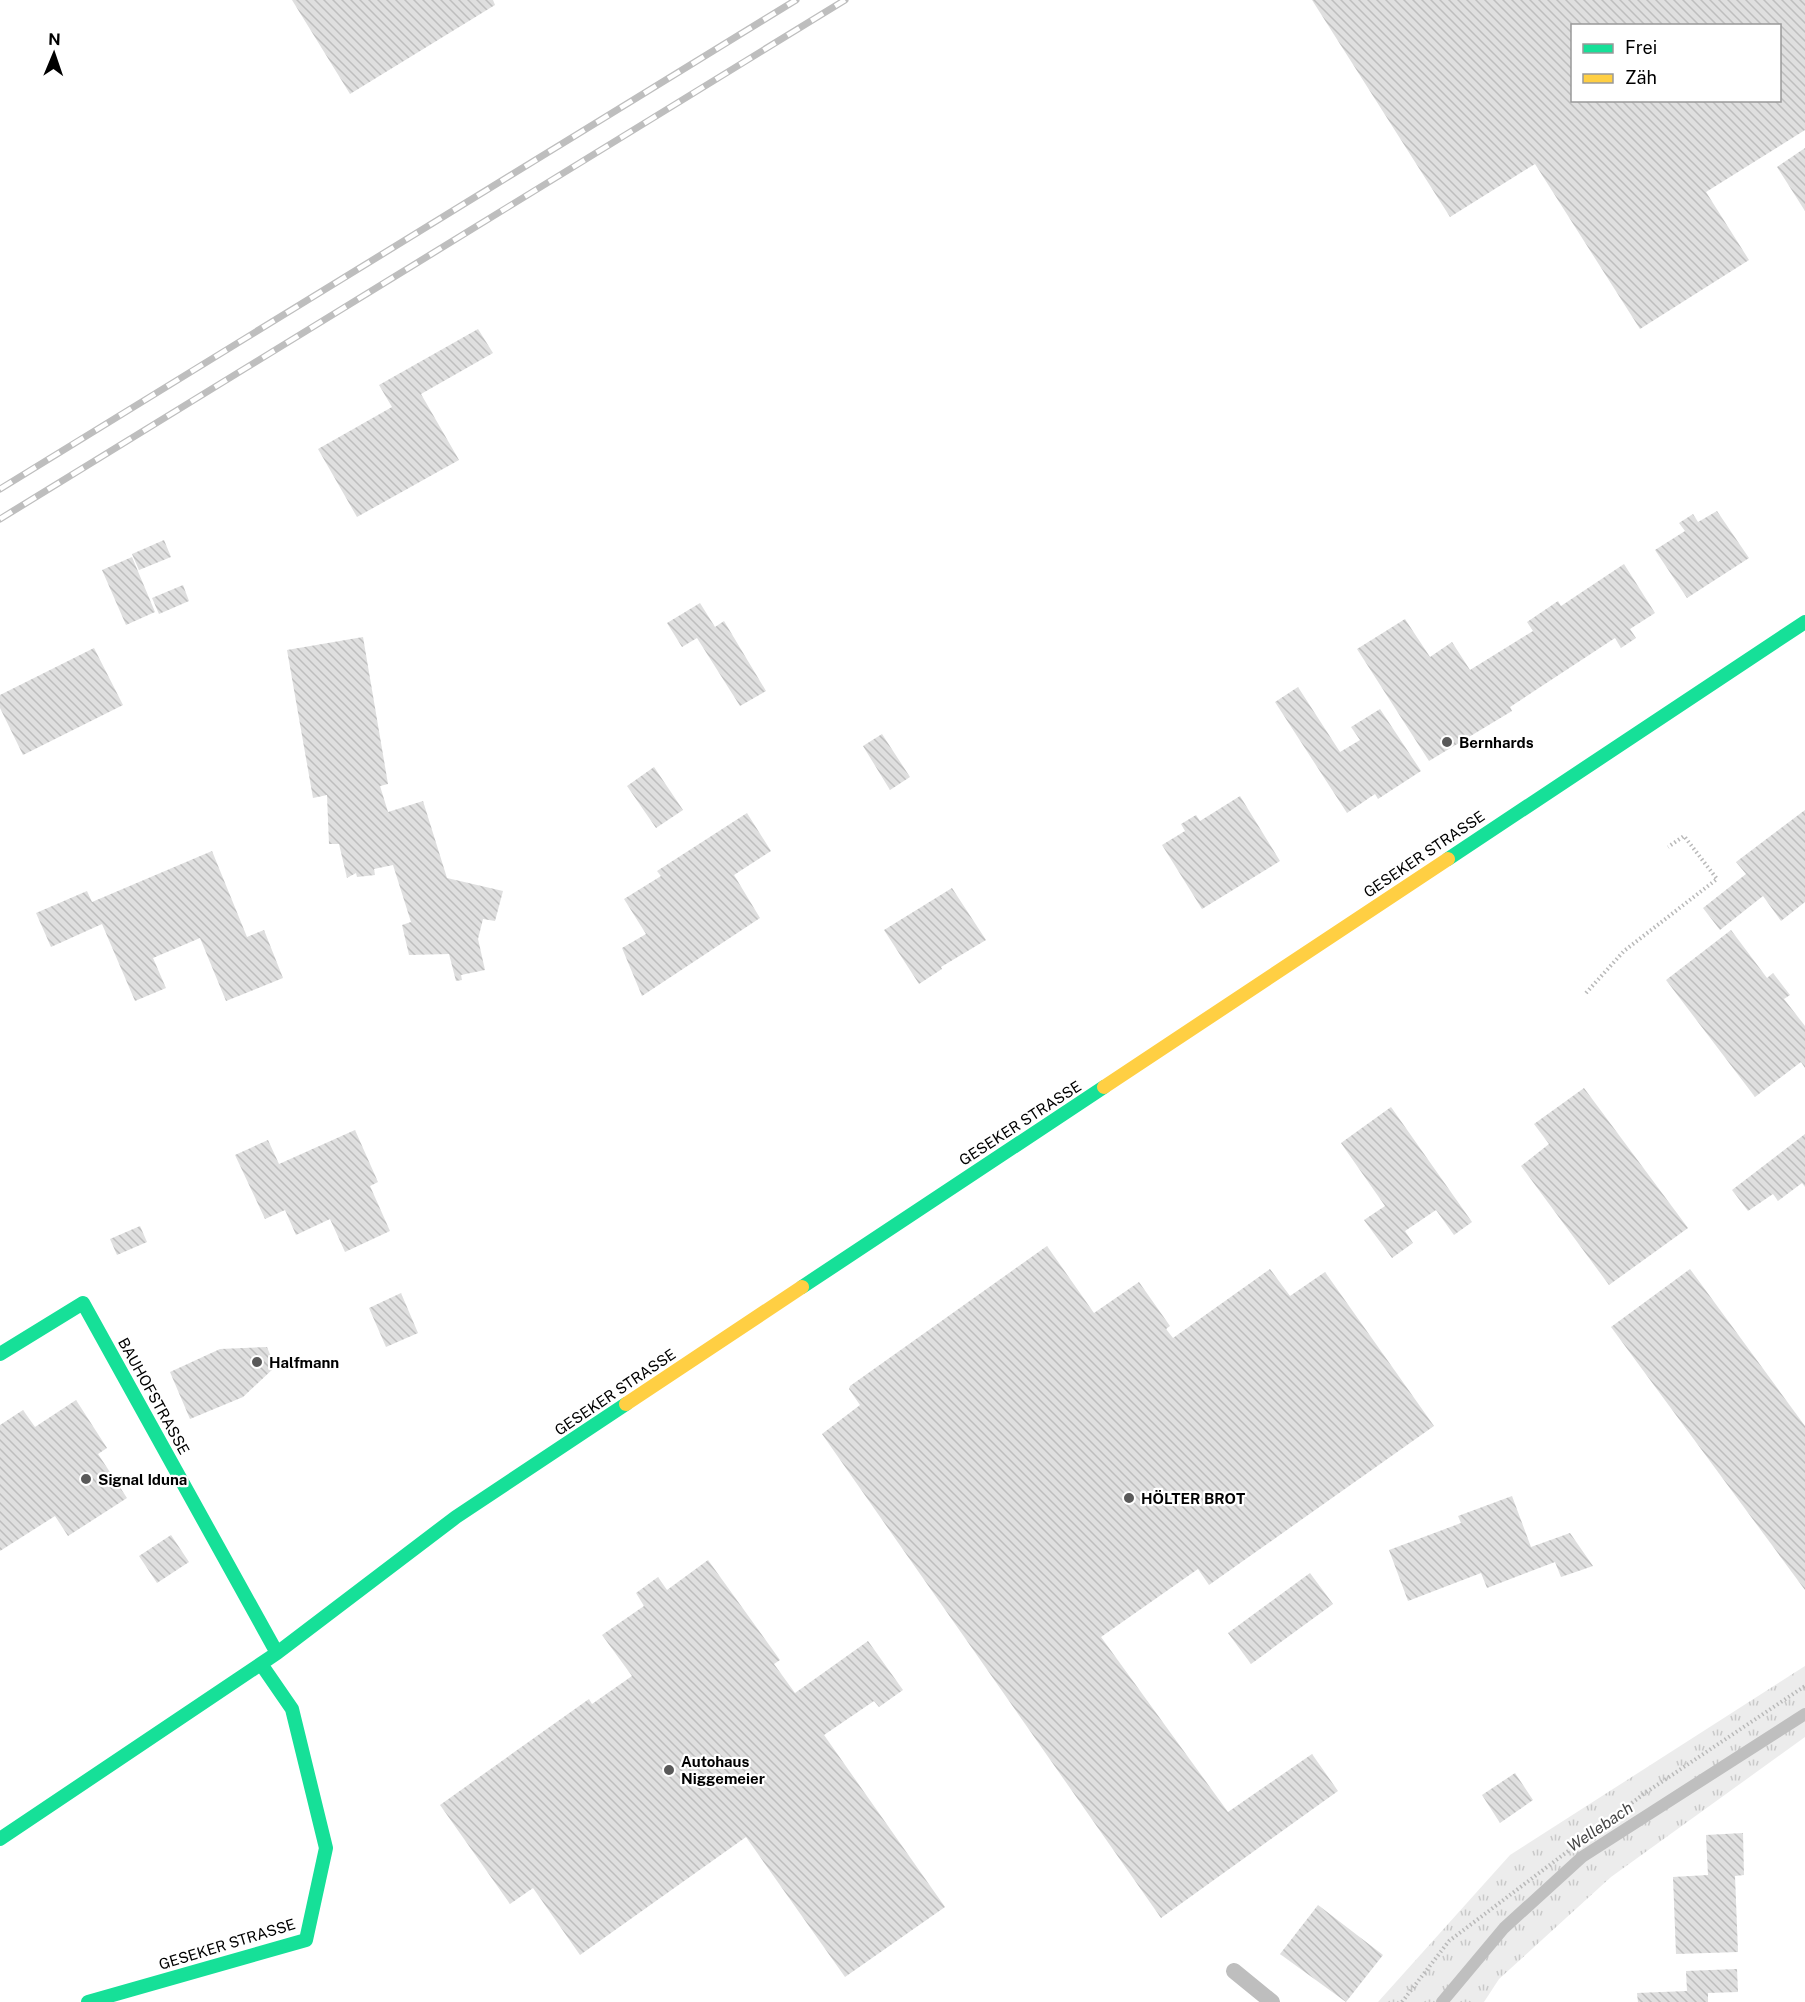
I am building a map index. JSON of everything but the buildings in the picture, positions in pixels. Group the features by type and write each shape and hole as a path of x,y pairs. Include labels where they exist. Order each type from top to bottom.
{"main road":[{"name":"GESEKER STRASSE","path":"0,1839 277,1653 456,1517 1805,622"},
{"name":"BAUHOFSTRASSE","path":"0,1354 83,1303 277,1653"},
{"name":"GESEKER STRASSE","path":"88,2002 306,1940 326,1848 292,1709 261,1664"}],"lane":[{"path":"1234,1971 1272,2002"}],"path":[{"path":"1586,993 1624,951 1717,879 1684,836 1668,847"},
{"path":"1402,2002 1449,1941 1645,1794 1805,1686"}],"green space":[{"path":"1805,1666 1805,1737 1611,1877 1499,1979 1484,2002 1378,2002 1510,1855"}],"waterway":[{"name":"Wellebach","path":"1442,2002 1504,1928 1582,1857 1805,1714"}],"railway":[{"path":"0,489 796,0"},
{"path":"0,519 845,0"}],"traffic: fast":[{"path":"1448,859 1805,622"},
{"path":"802,1287 1104,1087"},
{"path":"0,1354 83,1303 277,1653"},
{"path":"0,1839 277,1653 456,1517 626,1404"},
{"path":"88,2002 306,1940 326,1848 292,1709 261,1664"}],"traffic: slow":[{"path":"1104,1087 1448,859"},
{"path":"626,1404 802,1287"}],"place":[{"name":"Bernhards","path":"1447,742"},
{"name":"Halfmann","path":"257,1362"},
{"name":"Signal Iduna","path":"86,1479"},
{"name":"HÖLTER BROT","path":"1129,1498"},
{"name":"Autohaus Niggemeier","path":"669,1770"}]}
